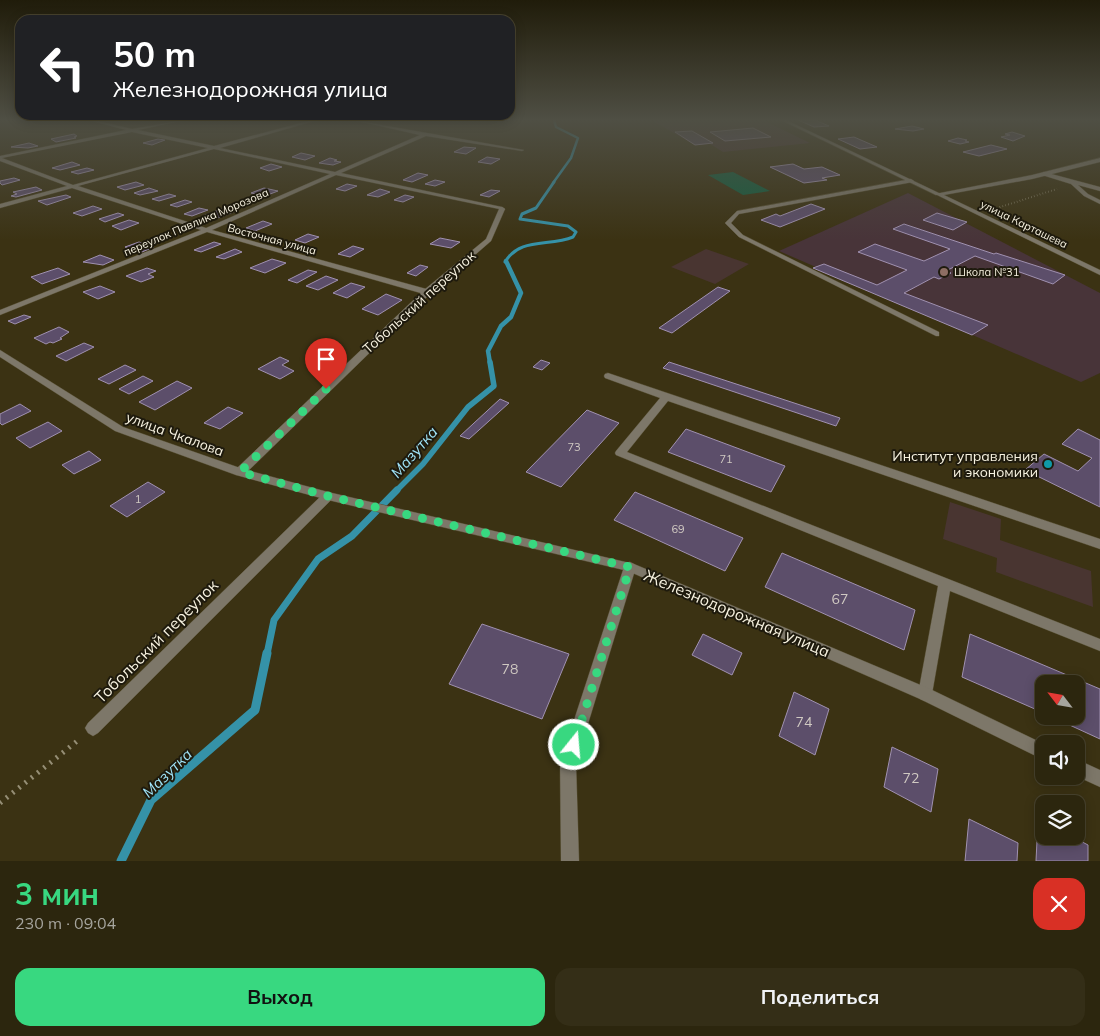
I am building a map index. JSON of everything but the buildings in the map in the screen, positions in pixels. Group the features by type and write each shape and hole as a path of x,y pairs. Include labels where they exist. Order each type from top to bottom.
{"street":[{"name":"Восточная улица","path":"5,160 68,186 204,231 427,292"},
{"path":"0,206 165,160"},
{"path":"274,160 336,174"},
{"name":"переулок Павлика Морозова","path":"0,313 204,231 368,160"},
{"name":"улица Карташева","path":"868,160 1100,273"},
{"name":"улица Карташева","path":"938,194 1044,174 1099,160"},
{"name":"Тобольский переулок","path":"240,472 427,292 489,240 502,209 336,174"},
{"path":"1044,174 1100,189"},
{"path":"1063,179 1100,182"},
{"path":"1063,179 1073,183 1086,195 1100,202"},
{"path":"911,181 737,213 728,222 741,236 936,334"},
{"name":"улица Чкалова","path":"0,353 119,429 240,472 328,496"},
{"path":"608,376 1100,544"},
{"path":"666,397 620,454 1100,645"},
{"name":"Тобольский переулок","path":"93,728 328,496"},
{"name":"Железнодорожная улица","path":"328,496 630,567 925,694 1035,748"},
{"path":"570,861 568,763 630,567"},
{"path":"925,694 945,583"},
{"path":"1085,772 1100,779"}],"path":[{"path":"979,214 1073,183"},
{"path":"0,803 93,728"}],"shaded area":[{"name":"Школа №31","path":"908,193 1100,293 1100,373 1081,382 779,251"},
{"path":"706,249 749,264 715,284 671,267"},
{"path":"950,502 1001,519 1000,540 1091,571 1093,607 996,572 997,558 943,539"}],"green space":[{"path":"733,172 770,191 743,195 708,175"}],"waterway":[{"name":"Мазутка","path":"553,183 569,160"},
{"name":"Мазутка","path":"505,262 511,254 527,246 573,237 576,232 568,226 520,219 522,214 536,208 554,182"},
{"name":"Мазутка","path":"490,363 488,351 501,326 511,317 521,293 506,261"},
{"name":"Мазутка","path":"397,490 423,464 468,407 494,386 490,362"},
{"name":"Мазутка","path":"267,654 274,620 318,559 352,536 397,490"},
{"name":"Мазутка","path":"121,861 151,800 255,710 267,653"}],"place":[{"name":"Школа №31","path":"944,272"},
{"name":"Институт управления и экономики","path":"1048,464"}],"route":[{"path":"326,389 240,472 328,496 630,567 574,745"}]}
